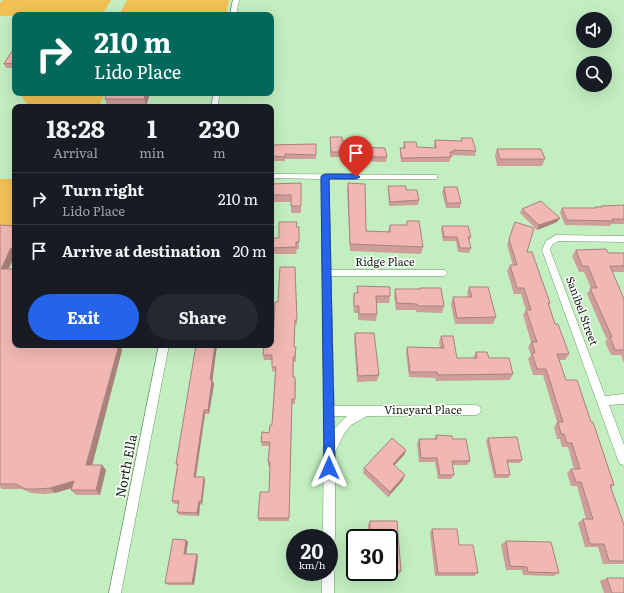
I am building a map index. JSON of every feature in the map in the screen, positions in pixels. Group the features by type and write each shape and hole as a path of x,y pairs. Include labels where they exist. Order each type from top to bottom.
{"street":[{"path":"234,12 236,0"},
{"path":"274,176 434,177"},
{"path":"325,176 329,411 329,529"},
{"name":"Sanibel Street","path":"624,239 556,238 549,243 546,250 624,460"},
{"name":"Ridge Place","path":"326,273 444,273"},
{"name":"North Ella","path":"115,593 163,348"},
{"path":"602,401 624,400"},
{"name":"Vineyard Place","path":"329,453 336,436 344,424 354,416 369,410"},
{"name":"Vineyard Place","path":"329,411 476,410"},
{"path":"328,581 328,593"}],"shaded area":[{"path":"3,0 111,0 104,12 12,12 12,16 0,16 0,3"},
{"path":"127,0 229,0 227,12 121,12"},
{"path":"104,96 100,104 27,104 22,97"},
{"path":"0,179 12,179 12,232 0,232"}],"building":[{"path":"12,51 12,63 4,64"},
{"path":"106,96 145,96 144,99 105,99"},
{"path":"330,137 342,137 342,141 349,141 349,152 331,152"},
{"path":"461,138 472,138 476,151 453,150 454,152 450,152 451,157 402,158 400,148 405,148 404,142 416,142 417,147 436,148 435,140 462,141"},
{"path":"316,144 316,155 285,154 285,157 274,156 274,145"},
{"path":"358,147 385,148 387,157 358,157"},
{"path":"497,149 541,149 545,159 500,159"},
{"path":"301,183 301,206 291,206 291,195 274,195 274,184"},
{"path":"348,183 365,184 366,231 390,232 390,225 407,225 407,221 419,221 423,247 350,244"},
{"path":"388,186 406,186 406,190 417,190 419,200 390,202"},
{"path":"444,187 457,187 461,203 447,203"},
{"path":"541,201 560,218 539,225 522,209"},
{"path":"624,205 624,219 612,219 613,221 567,220 562,208 596,208 595,207 602,207 601,206"},
{"path":"279,222 297,222 296,227 299,227 299,242 296,242 296,247 274,248 274,238 279,238"},
{"path":"515,222 534,228 527,252 532,252 550,303 548,303 555,324 558,324 569,354 557,354 566,380 577,380 614,485 610,485 624,525 624,561 609,561 604,544 590,544 583,519 593,519 581,482 576,482 571,469 580,469 572,443 567,443 564,434 561,434 558,422 563,422 546,369 537,369 532,353 535,353 532,342 537,342 526,310 531,310 524,288 517,288 510,265 517,265 509,239"},
{"path":"0,225 12,226 12,248 1,269 12,269 12,348 118,348 86,465 102,465 96,490 71,490 74,481 50,488 38,489 25,489 16,484 0,484"},
{"path":"442,226 468,226 471,237 468,237 471,248 460,248 457,237 444,237"},
{"path":"606,249 608,253 624,253 624,266 610,266 624,299 624,350 615,350 610,337 612,337 590,288 597,288 588,266 582,266 576,250"},
{"path":"280,267 295,267 297,320 295,320 295,357 293,357 295,399 292,399 289,518 258,518 260,492 269,492 270,462 268,462 270,442 261,442 262,432 269,433 270,425 272,425 276,367 272,367 272,355 263,355 264,348 274,348 275,302 278,302"},
{"path":"357,286 390,287 390,296 376,296 377,314 359,314 359,306 354,306 354,293 358,293"},
{"path":"469,287 488,287 496,317 457,318 453,297 472,297"},
{"path":"441,288 444,306 418,306 417,304 397,303 395,289"},
{"path":"355,333 374,333 379,375 358,376"},
{"path":"441,336 453,336 457,358 477,358 476,352 487,352 489,358 509,358 513,374 438,375 437,372 410,372 407,347 444,348"},
{"path":"195,348 215,348 208,410 204,410 194,477 204,477 201,502 199,501 197,513 177,512 179,501 172,501 178,464 176,464"},
{"path":"436,435 452,436 453,439 466,439 470,461 452,461 454,475 440,475 437,458 421,458 419,439 437,439"},
{"path":"517,437 522,460 507,460 510,475 496,475 488,438"},
{"path":"392,438 406,450 393,464 405,475 390,492 364,468"},
{"path":"370,521 397,521 398,529 370,529"},
{"path":"432,529 457,529 459,545 473,545 478,573 438,573"},
{"path":"398,534 401,571 398,571"},
{"path":"173,539 186,540 184,554 197,554 192,583 165,583"},
{"path":"506,541 551,542 559,573 528,572 527,567 510,566"},
{"path":"607,578 624,578 624,593 612,593"}],"route":[{"path":"329,468 325,176 356,177"}]}
